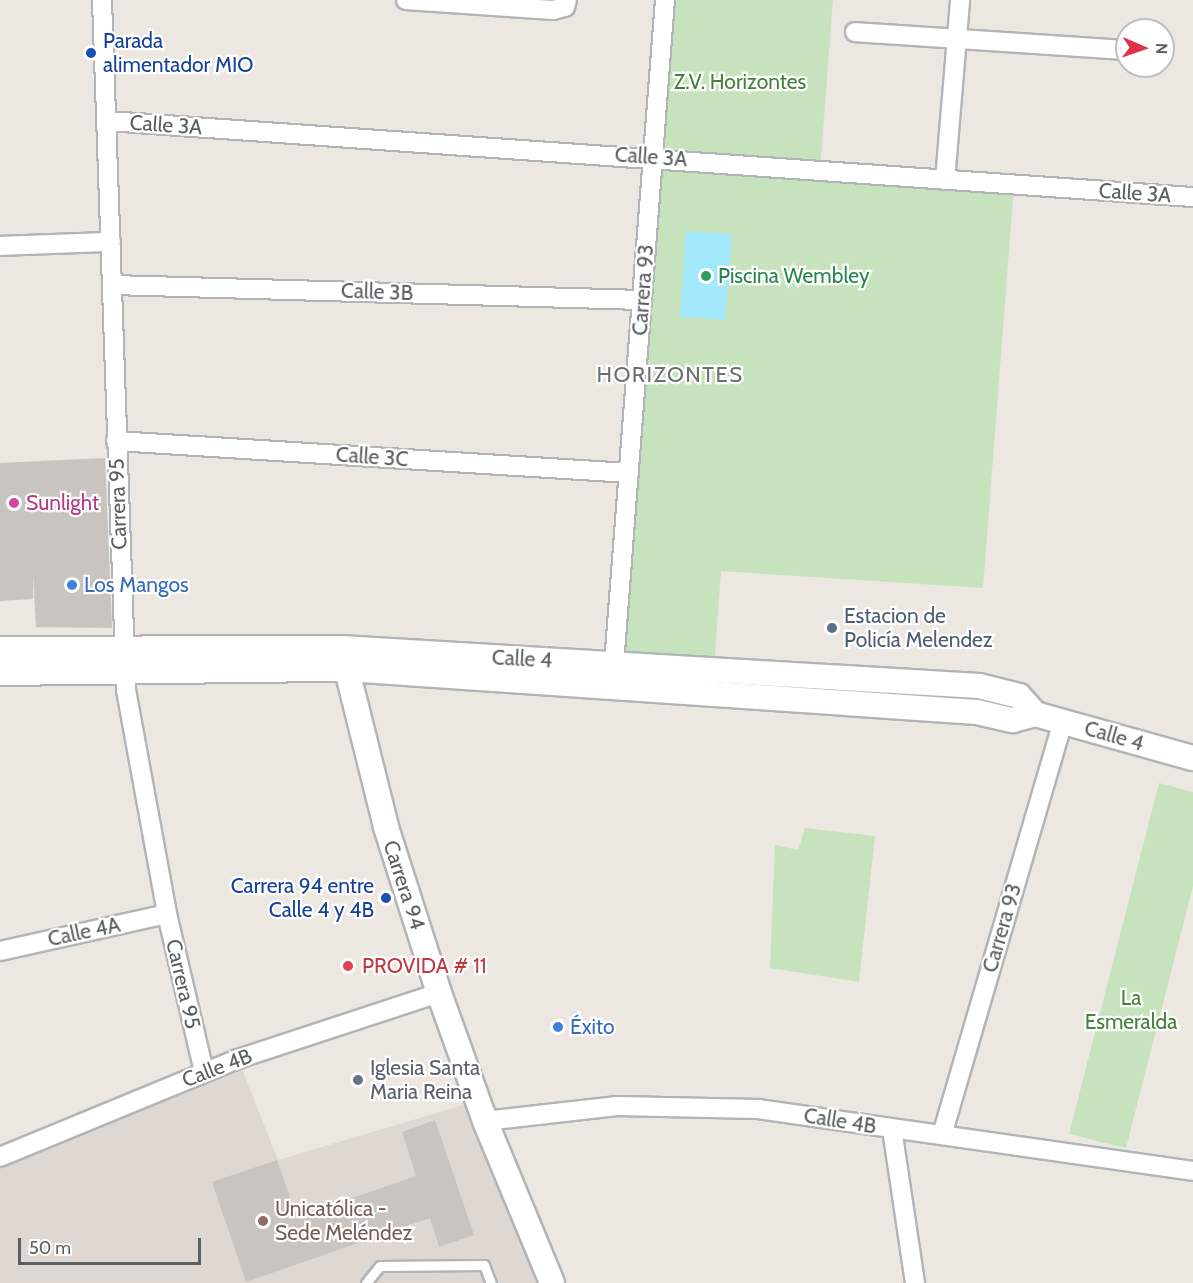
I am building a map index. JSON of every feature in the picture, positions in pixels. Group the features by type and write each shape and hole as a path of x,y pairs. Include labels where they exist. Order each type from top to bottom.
{"street":[{"name":"Carrera 95","path":"102,0 108,121 124,661 167,914 204,1072"},
{"path":"406,0 552,10 566,4"},
{"name":"Carrera 93","path":"613,676 665,0"},
{"path":"945,180 960,0"},
{"path":"855,32 1115,49"},
{"name":"Calle 3A","path":"108,121 653,157 1193,197"},
{"path":"0,246 111,242"},
{"name":"Calle 3B","path":"112,285 642,300"},
{"name":"Calle 3C","path":"116,441 628,473"},
{"name":"Calle 4","path":"0,649 124,661"},
{"name":"Calle 4","path":"0,673 124,661 344,659 613,676 976,712 1013,720 1035,714 1193,758"},
{"name":"Carrera 94","path":"344,659 386,827 438,993 485,1121 552,1283"},
{"name":"Carrera 93","path":"942,1135 1063,722"},
{"name":"Calle 4A","path":"0,951 167,914"},
{"name":"Calle 4B","path":"0,1157 204,1072 438,993"},
{"name":"Calle 4B","path":"485,1121 617,1106 758,1109 1193,1171"},
{"path":"892,1129 915,1283"}],"lane":[{"path":"366,1283 380,1266 484,1265 491,1283"}],"shaded area":[{"name":"Unicatólica - Sede Meléndez","path":"238,1059 278,1160 477,1101 552,1283 0,1283 0,1157"}],"green space":[{"name":"Z.V. Horizontes","path":"665,0 833,0 820,170 1014,185 983,588 721,571 714,670 614,664"},
{"name":"La Esmeralda","path":"1159,783 1193,792 1193,886 1126,1148 1069,1134"},
{"path":"805,828 875,836 859,982 770,968 775,845 798,850"}],"water":[{"name":"Piscina Wembley","path":"686,231 732,234 725,320 680,317"}],"building":[{"name":"Los Mangos","path":"105,458 112,628 36,627 33,575 33,599 0,601 0,463"},
{"path":"435,1120 474,1235 439,1247 430,1218 246,1282 212,1182 277,1160 297,1217 416,1176 402,1132"}],"place":[{"name":"Parada alimentador MIO","path":"91,53"},
{"name":"Piscina Wembley","path":"706,276"},
{"name":"Sunlight","path":"14,503"},
{"name":"Los Mangos","path":"72,585"},
{"name":"Estacion de Policía Melendez","path":"832,628"},
{"name":"Carrera 94 entre Calle 4 y 4B","path":"386,898"},
{"name":"PROVIDA # 11","path":"348,966"},
{"name":"Éxito","path":"558,1027"},
{"name":"Iglesia Santa Maria Reina","path":"358,1080"},
{"name":"Unicatólica - Sede Meléndez","path":"263,1221"}],"district":[{"name":"HORIZONTES","path":"670,375"}]}
